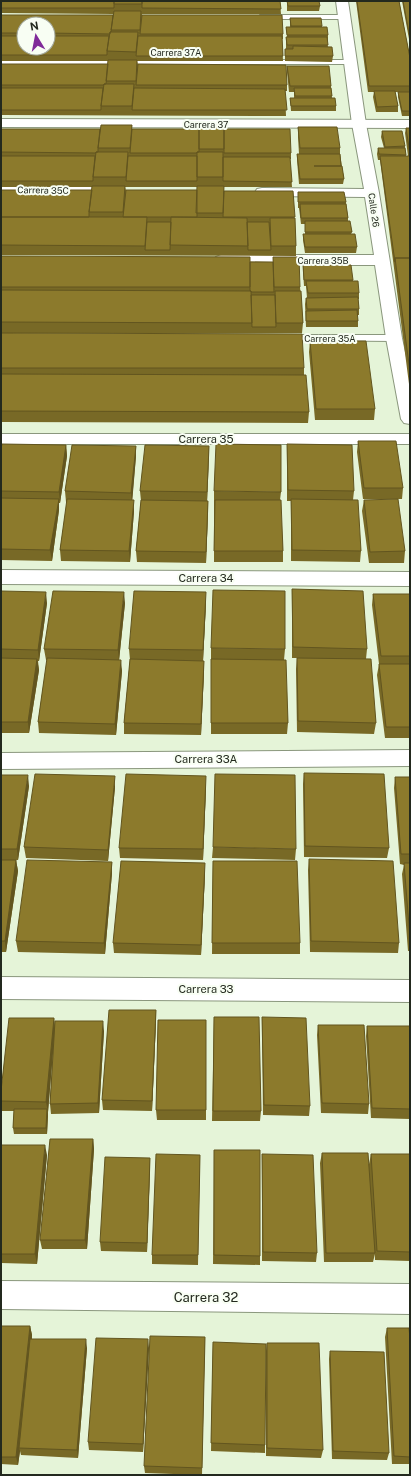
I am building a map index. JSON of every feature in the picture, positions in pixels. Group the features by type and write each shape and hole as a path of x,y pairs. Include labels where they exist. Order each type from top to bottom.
{"street":[{"name":"Calle 26","path":"342,1 359,124 372,193 394,338 410,419"},
{"name":"Carrera 37","path":"1,123 410,124"},
{"name":"Carrera 35C","path":"1,190 112,191"},
{"path":"246,192 372,193"},
{"name":"Carrera 35B","path":"207,260 382,260"},
{"name":"Carrera 35","path":"1,439 410,439"},
{"name":"Carrera 34","path":"1,577 410,579"},
{"name":"Carrera 33A","path":"1,761 410,758"},
{"name":"Carrera 33","path":"1,988 410,991"},
{"name":"Carrera 32","path":"1,1296 410,1299"}],"lane":[{"path":"256,17 344,17"},
{"name":"Carrera 37A","path":"1,62 351,62"},
{"name":"Carrera 35A","path":"276,338 394,338"}],"building":[{"path":"1,1 114,1 114,8 1,8"},
{"path":"114,1 142,1 142,4 114,4"},
{"path":"142,1 280,1 281,9 142,8"},
{"path":"287,1 319,1 320,6 288,6"},
{"path":"357,1 399,1 410,58 410,86 369,86"},
{"path":"403,1 410,1 410,38 409,33"},
{"path":"114,11 141,11 140,30 111,30"},
{"path":"1,15 113,15 110,34 56,33 56,16 16,16 16,33 1,33"},
{"path":"142,15 282,15 283,34 140,34"},
{"path":"290,18 321,18 322,26 291,26"},
{"path":"286,27 327,27 328,35 287,35"},
{"path":"110,32 138,32 136,52 107,51"},
{"path":"1,36 16,36 16,55 1,55"},
{"path":"56,36 109,36 107,55 56,55"},
{"path":"138,36 282,36 283,56 136,56"},
{"path":"286,37 327,37 328,45 287,45"},
{"path":"293,46 332,47 333,56 285,56 285,49 293,49"},
{"path":"108,60 137,60 136,81 106,81"},
{"path":"1,64 108,64 106,84 104,85 1,85"},
{"path":"138,64 286,65 287,85 136,85"},
{"path":"287,66 329,66 331,86 290,86"},
{"path":"104,84 134,84 132,106 101,106"},
{"path":"1,88 103,88 101,110 1,110"},
{"path":"134,88 285,89 287,110 132,110"},
{"path":"294,88 331,88 332,96 295,96"},
{"path":"374,91 395,91 398,106 377,107"},
{"path":"398,92 410,92 410,111 402,111"},
{"path":"290,98 335,98 336,106 291,106"},
{"path":"101,125 132,125 130,148 98,148"},
{"path":"199,125 224,125 224,149 199,149"},
{"path":"298,127 337,127 340,148 300,148"},
{"path":"406,128 410,128 410,154"},
{"path":"1,129 100,129 98,152 1,152"},
{"path":"132,129 199,129 199,152 130,153"},
{"path":"224,129 290,129 291,153 224,153"},
{"path":"382,131 402,131 405,146 385,147"},
{"path":"378,148 405,148 406,155 379,154"},
{"path":"96,152 128,152 126,177 93,177"},
{"path":"197,152 223,152 223,177 197,177"},
{"path":"297,154 340,154 344,179 300,179"},
{"path":"1,156 95,156 93,181 1,181"},
{"path":"128,156 197,156 197,181 126,181"},
{"path":"380,156 410,156 410,258 395,258 395,262"},
{"path":"223,157 290,157 292,182 223,181"},
{"path":"92,186 125,186 123,212 89,212"},
{"path":"197,186 224,186 223,213 196,213"},
{"path":"1,190 92,190 89,217 1,217"},
{"path":"126,190 197,190 197,217 123,217"},
{"path":"224,191 293,191 295,217 223,217"},
{"path":"298,192 344,192 346,202 298,202"},
{"path":"300,204 346,204 348,218 301,218"},
{"path":"1,217 147,217 145,246 1,245"},
{"path":"171,217 247,218 248,246 170,245"},
{"path":"270,218 295,218 296,246 271,246"},
{"path":"305,221 350,221 352,232 305,232"},
{"path":"147,222 171,222 170,250 145,250"},
{"path":"247,222 269,222 271,250 248,250"},
{"path":"303,234 355,234 357,247 305,247"},
{"path":"1,256 250,257 250,287 1,287"},
{"path":"273,257 299,257 300,287 274,287"},
{"path":"395,258 410,258 410,372"},
{"path":"250,262 273,262 274,292 250,291"},
{"path":"303,265 351,265 353,280 304,280"},
{"path":"306,281 358,281 359,293 308,293"},
{"path":"1,290 251,291 252,323 1,322"},
{"path":"275,291 301,291 303,323 276,323"},
{"path":"251,295 275,295 276,327 252,327"},
{"path":"358,297 359,309 307,309 306,298"},
{"path":"357,310 358,321 306,321 306,311"},
{"path":"1,333 302,334 304,368 1,368"},
{"path":"310,341 366,341 375,409 316,409"},
{"path":"1,374 306,375 309,412 1,411"},
{"path":"358,441 396,441 403,488 364,488"},
{"path":"2,444 66,445 59,492 1,491"},
{"path":"216,444 281,445 281,492 214,491"},
{"path":"287,444 352,445 354,491 288,490"},
{"path":"72,445 136,446 131,493 65,491"},
{"path":"145,445 209,446 207,492 140,491"},
{"path":"1,498 59,499 50,550 1,549"},
{"path":"67,499 134,500 129,551 60,550"},
{"path":"291,499 358,500 361,551 292,550"},
{"path":"398,499 405,551 370,552 364,500"},
{"path":"141,500 208,501 206,552 136,551"},
{"path":"215,500 281,500 283,551 214,551"},
{"path":"292,589 363,591 367,649 293,647"},
{"path":"213,590 285,591 285,649 211,648"},
{"path":"1,591 46,592 38,650 1,649"},
{"path":"53,591 124,592 118,650 44,649"},
{"path":"134,591 206,592 203,650 129,649"},
{"path":"373,594 410,594 410,656 381,656"},
{"path":"1,658 37,659 28,722 1,722"},
{"path":"47,658 121,660 115,724 38,722"},
{"path":"297,658 371,659 376,723 298,721"},
{"path":"130,659 204,661 201,724 124,723"},
{"path":"211,659 286,660 288,723 211,723"},
{"path":"379,664 410,664 410,727 386,727"},
{"path":"304,773 384,774 389,848 305,846"},
{"path":"35,774 115,776 108,850 24,847"},
{"path":"126,774 206,776 203,849 119,848"},
{"path":"215,774 295,775 296,849 213,847"},
{"path":"1,775 28,775 17,849 1,849"},
{"path":"395,777 410,777 410,854 401,854"},
{"path":"309,859 393,861 399,943 311,941"},
{"path":"1,860 16,860 5,941 1,941"},
{"path":"27,860 112,862 104,943 16,941"},
{"path":"121,861 205,863 201,945 113,943"},
{"path":"213,861 297,861 300,943 212,943"},
{"path":"404,863 410,863 410,938"},
{"path":"109,1010 156,1010 152,1101 102,1100"},
{"path":"214,1017 259,1017 261,1111 213,1111"},
{"path":"262,1017 306,1018 310,1106 264,1105"},
{"path":"9,1018 54,1018 46,1102 1,1101"},
{"path":"158,1020 206,1020 206,1110 156,1110"},
{"path":"55,1021 103,1021 98,1103 50,1104"},
{"path":"318,1025 364,1025 369,1104 322,1103"},
{"path":"367,1026 410,1026 410,1109 372,1108"},
{"path":"14,1109 47,1109 46,1128 13,1128"},
{"path":"50,1139 93,1139 85,1240 40,1240"},
{"path":"1,1145 45,1145 35,1254 1,1254"},
{"path":"214,1150 260,1150 260,1256 214,1255"},
{"path":"322,1153 368,1153 375,1253 326,1253"},
{"path":"156,1154 200,1155 198,1255 152,1255"},
{"path":"262,1154 313,1155 317,1253 263,1252"},
{"path":"371,1154 410,1154 410,1252 377,1251"},
{"path":"105,1157 150,1158 147,1243 100,1242"},
{"path":"1,1326 30,1326 16,1457 1,1457"},
{"path":"387,1328 409,1328 410,1457 394,1456"},
{"path":"150,1336 205,1337 202,1468 144,1466"},
{"path":"96,1338 148,1339 143,1444 88,1442"},
{"path":"30,1339 86,1339 77,1450 19,1448"},
{"path":"213,1342 266,1344 265,1445 211,1443"},
{"path":"267,1343 319,1343 323,1450 267,1448"},
{"path":"330,1351 384,1352 389,1453 333,1451"}]}
